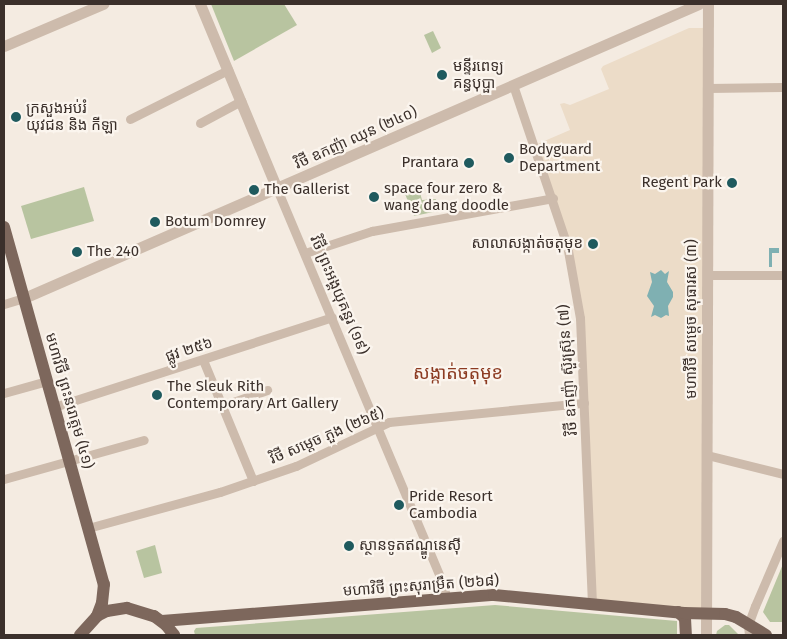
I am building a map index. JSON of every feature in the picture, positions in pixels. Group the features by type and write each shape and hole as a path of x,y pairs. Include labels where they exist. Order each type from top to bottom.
{"main road":[{"name":"មហាវិថី ព្រះនរោត្តម (៤១)","path":"4,227 104,584 102,603 97,616"},
{"name":"មហាវិថី ព្រះនរោត្តម (៤១)","path":"104,584 117,600 127,608"},
{"name":"មហាវិថី ព្រះសុរាម្រឹត (២៦៨)","path":"162,621 494,595 730,616 749,630 766,635"},
{"path":"70,635 81,632 97,616 107,611 127,608 146,612 162,621 174,635"},
{"path":"678,612 685,618 686,635"}],"street":[{"path":"4,46 102,4"},
{"name":"វិថី ព្រះអង្គយុគន្ធរ (១៩)","path":"200,4 444,586 446,598"},
{"name":"វិថី ឧកញ៉ា ឈុន (២៤០)","path":"24,298 699,4"},
{"name":"មហាវិថី សម្តេច សុធារស (៣)","path":"706,635 708,4"},
{"path":"130,120 228,70"},
{"name":"វិថី ឧកញ៉ា ស៊ួរស៊្រុន (៧)","path":"513,85 553,198 567,245 580,318 592,604"},
{"path":"708,88 783,87"},
{"path":"200,123 240,101"},
{"path":"305,253 372,231 553,198"},
{"path":"708,276 783,275"},
{"path":"4,304 24,298"},
{"name":"ផ្លូវ ២៥៦","path":"54,407 332,317"},
{"path":"203,360 253,481"},
{"path":"4,393 47,381"},
{"path":"222,406 267,390"},
{"name":"វិថី សម្តេច ភួង (២៦៥)","path":"88,528 253,481 296,466 389,422 584,403"},
{"path":"4,479 144,440"},
{"path":"707,455 783,474"},
{"path":"749,630 783,541"}],"green space":[{"path":"211,4 284,4 297,25 234,61"},
{"path":"433,31 441,48 432,53 424,35"},
{"path":"84,187 94,221 31,239 21,206"},
{"path":"419,189 422,200 436,199 438,211 414,216 405,194"},
{"path":"155,545 162,573 144,578 136,551"},
{"path":"783,564 783,622 770,622 763,612"},
{"path":"495,605 677,621 677,635 195,635 194,631 196,628"},
{"path":"725,625 729,625 739,635 716,635 717,631"}],"shaded area":[{"path":"689,28 708,28 706,614 592,603 580,318 567,245 535,145 570,130 560,104 570,105 609,89 601,69 603,66"}],"water":[{"path":"769,248 779,248 779,253 772,253 772,267 769,267"},
{"path":"661,270 665,274 669,271 667,282 673,292 673,297 668,306 669,316 666,315 661,318 655,315 651,317 654,306 647,296 652,282 650,272 655,274"}],"place":[{"name":"មន្ទីរពេទ្យ គន្ធបុប្ផា","path":"442,75"},
{"name":"ក្រសួងអប់រំ យុវជន និង កីឡា","path":"16,117"},
{"name":"Bodyguard Department","path":"509,158"},
{"name":"Prantara","path":"469,163"},
{"name":"Regent Park","path":"732,183"},
{"name":"The Gallerist","path":"254,190"},
{"name":"space four zero & wang dang doodle","path":"374,197"},
{"name":"Botum Domrey","path":"155,222"},
{"name":"សាលាសង្កាត់ចតុមុខ","path":"593,244"},
{"name":"The 240","path":"77,252"},
{"name":"The Sleuk Rith Contemporary Art Gallery","path":"157,395"},
{"name":"Pride Resort Cambodia","path":"399,505"},
{"name":"ស្ថានទូតឥណ្ឌូនេស៊ី","path":"349,546"}],"district":[{"name":"សង្កាត់ចតុមុខ","path":"458,373"}]}
